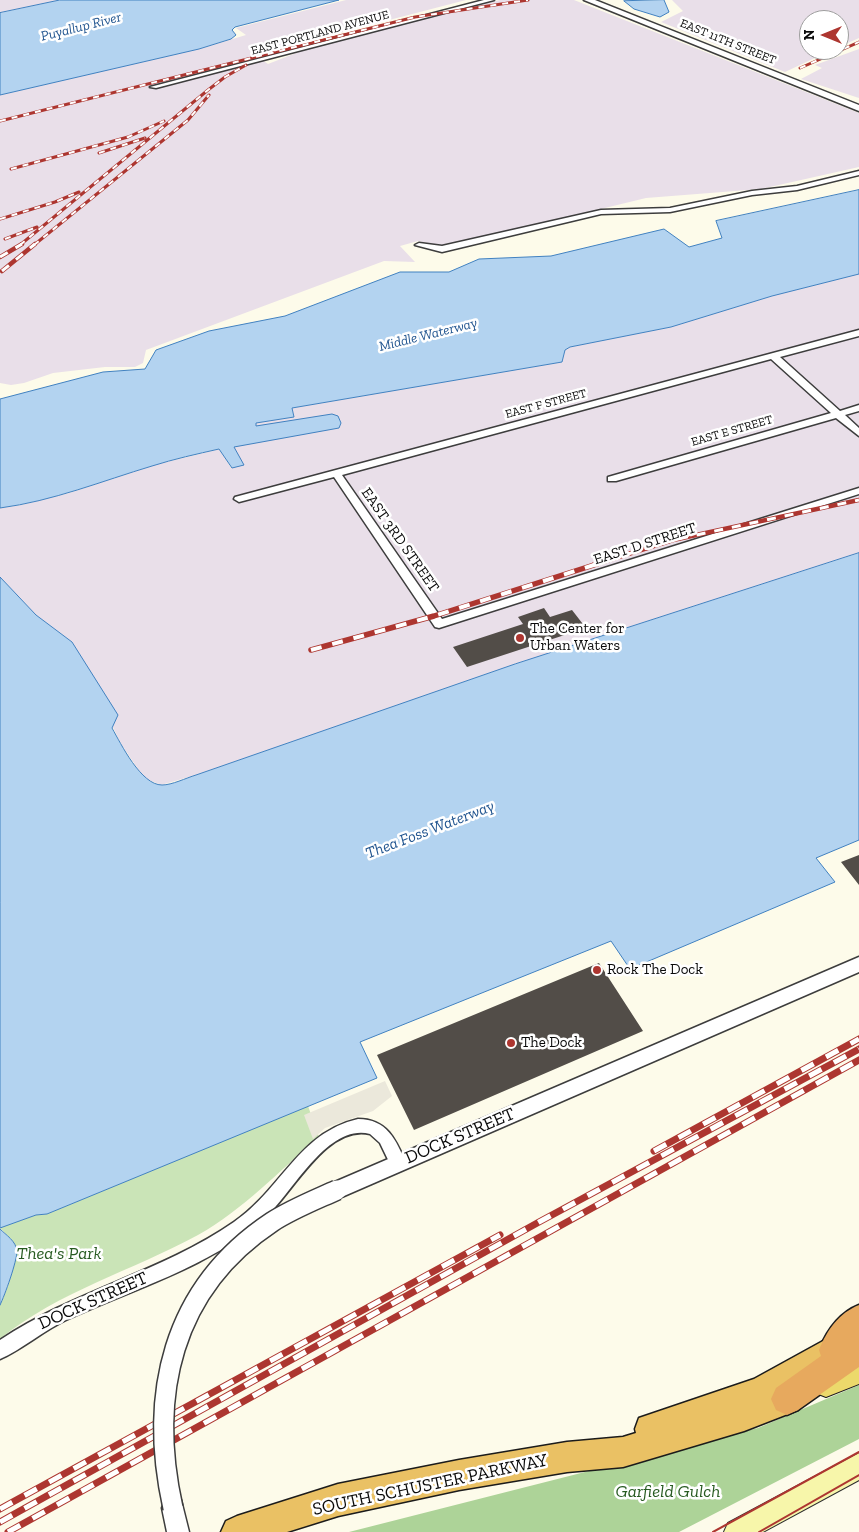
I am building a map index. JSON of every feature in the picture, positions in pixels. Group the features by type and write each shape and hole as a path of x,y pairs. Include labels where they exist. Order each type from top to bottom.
{"highway":[{"path":"787,1399 851,1353 850,1327 859,1320"},
{"name":"SOUTH SCHUSTER PARKWAY","path":"567,1456 692,1416 762,1391 851,1353"},
{"name":"SOUTH SCHUSTER PARKWAY","path":"237,1532 338,1500 459,1475 567,1456 623,1452 744,1416 787,1399"}],"main road":[{"path":"737,1532 859,1466"}],"street":[{"name":"EAST PORTLAND AVENUE","path":"154,87 491,0"},
{"name":"EAST 11TH STREET","path":"588,0 859,108"},
{"path":"419,246 442,249 601,212 670,210 752,193 797,188 859,173"},
{"name":"EAST F STREET","path":"239,499 859,333"},
{"path":"773,356 859,434"},
{"name":"EAST E STREET","path":"612,479 859,408"},
{"name":"EAST 3RD STREET","path":"336,473 439,624"},
{"name":"EAST D STREET","path":"439,624 859,492"},
{"name":"DOCK STREET","path":"0,1350 18,1336 57,1316 160,1271 204,1250 228,1235 262,1210 320,1144 345,1129 359,1126 376,1129 383,1133 398,1163 859,964"},
{"path":"178,1532 163,1442 164,1398 168,1374 185,1322 219,1268 240,1247 280,1218 398,1163"}],"shaded area":[{"path":"0,0 60,0 0,13"},
{"path":"346,0 466,0 255,55 268,64 309,48 364,31 500,0 574,0 859,113 859,167 761,189 646,198 444,247 418,241 400,246 415,262 384,261 146,350 143,363 135,367 105,367 53,373 24,383 11,385 0,383 0,95 199,49 246,35 236,28"},
{"path":"672,0 859,0 859,38 849,42 849,10 799,10 799,60 811,60 785,72 661,22 683,11"},
{"path":"859,49 859,98 801,79 822,68 815,65 829,60 849,60 849,53"},
{"path":"859,274 859,553 515,664 196,775 161,785 144,778 121,744 72,642 36,615 0,577 0,508 21,505 69,493 154,465 220,449 231,468 234,447 255,423 294,417 292,408 562,362 565,350 570,347 671,327 772,296"},
{"path":"385,1081 392,1096 373,1111 325,1128 313,1139 304,1115"}],"green space":[{"name":"Thea's Park","path":"308,1106 319,1137 230,1214 215,1225 173,1248 71,1294 23,1322 0,1339 0,1305 8,1286 17,1250 12,1240 0,1228 36,1215 47,1214"},
{"name":"Garfield Gulch","path":"859,1385 859,1439 679,1532 349,1532 758,1428"}],"water":[{"name":"Puyallup River","path":"60,0 339,0 235,27 232,30 236,35 231,39 199,49 0,95 0,13"},
{"path":"664,0 669,12 660,17 634,9 624,1"},
{"name":"Middle Waterway","path":"859,190 859,274 772,296 671,327 570,347 565,350 562,362 292,408 294,417 256,423 256,426 332,414 338,416 341,423 339,428 234,447 244,465 232,468 219,449 160,463 58,496 0,508 0,399 103,372 145,369 156,350 209,331 285,316 400,272 449,272 479,259 551,256 664,229 689,247 722,238 716,221"},
{"name":"Thea Foss Waterway","path":"859,553 859,840 816,858 835,882 630,969 611,941 360,1042 377,1078 47,1214 36,1215 0,1228 0,577 36,615 72,642 118,715 112,728 126,753 139,771 154,783 162,785 179,781 515,664"},
{"path":"0,1229 13,1241 17,1251 0,1305"}],"building":[{"name":"The Center for Urban Waters","path":"544,608 550,617 572,610 586,628 467,667 453,647 523,624 518,617"},
{"path":"859,855 859,885 841,862"},
{"name":"The Dock","path":"599,963 643,1031 414,1130 377,1055"}],"tram line":[{"path":"713,1532 859,1452"},
{"path":"759,1532 859,1475"}],"railway":[{"path":"0,121 415,17 528,0"},
{"path":"800,68 859,42"},
{"path":"20,245 208,90 225,77 246,65"},
{"path":"34,245 188,120 209,95"},
{"path":"11,169 128,137 164,121"},
{"path":"99,153 145,138"},
{"path":"0,219 55,202 79,192"},
{"path":"5,239 37,227"},
{"path":"0,257 22,244"},
{"path":"2,271 35,244"},
{"path":"593,565 673,540 859,500"},
{"path":"311,650 434,616 597,564"},
{"path":"654,1151 859,1039"},
{"path":"0,1522 539,1222 859,1049"},
{"path":"8,1532 859,1060"},
{"path":"0,1509 500,1235"}],"place":[{"name":"The Center for Urban Waters","path":"520,638"},
{"name":"Rock The Dock","path":"597,970"},
{"name":"The Dock","path":"511,1043"}]}
